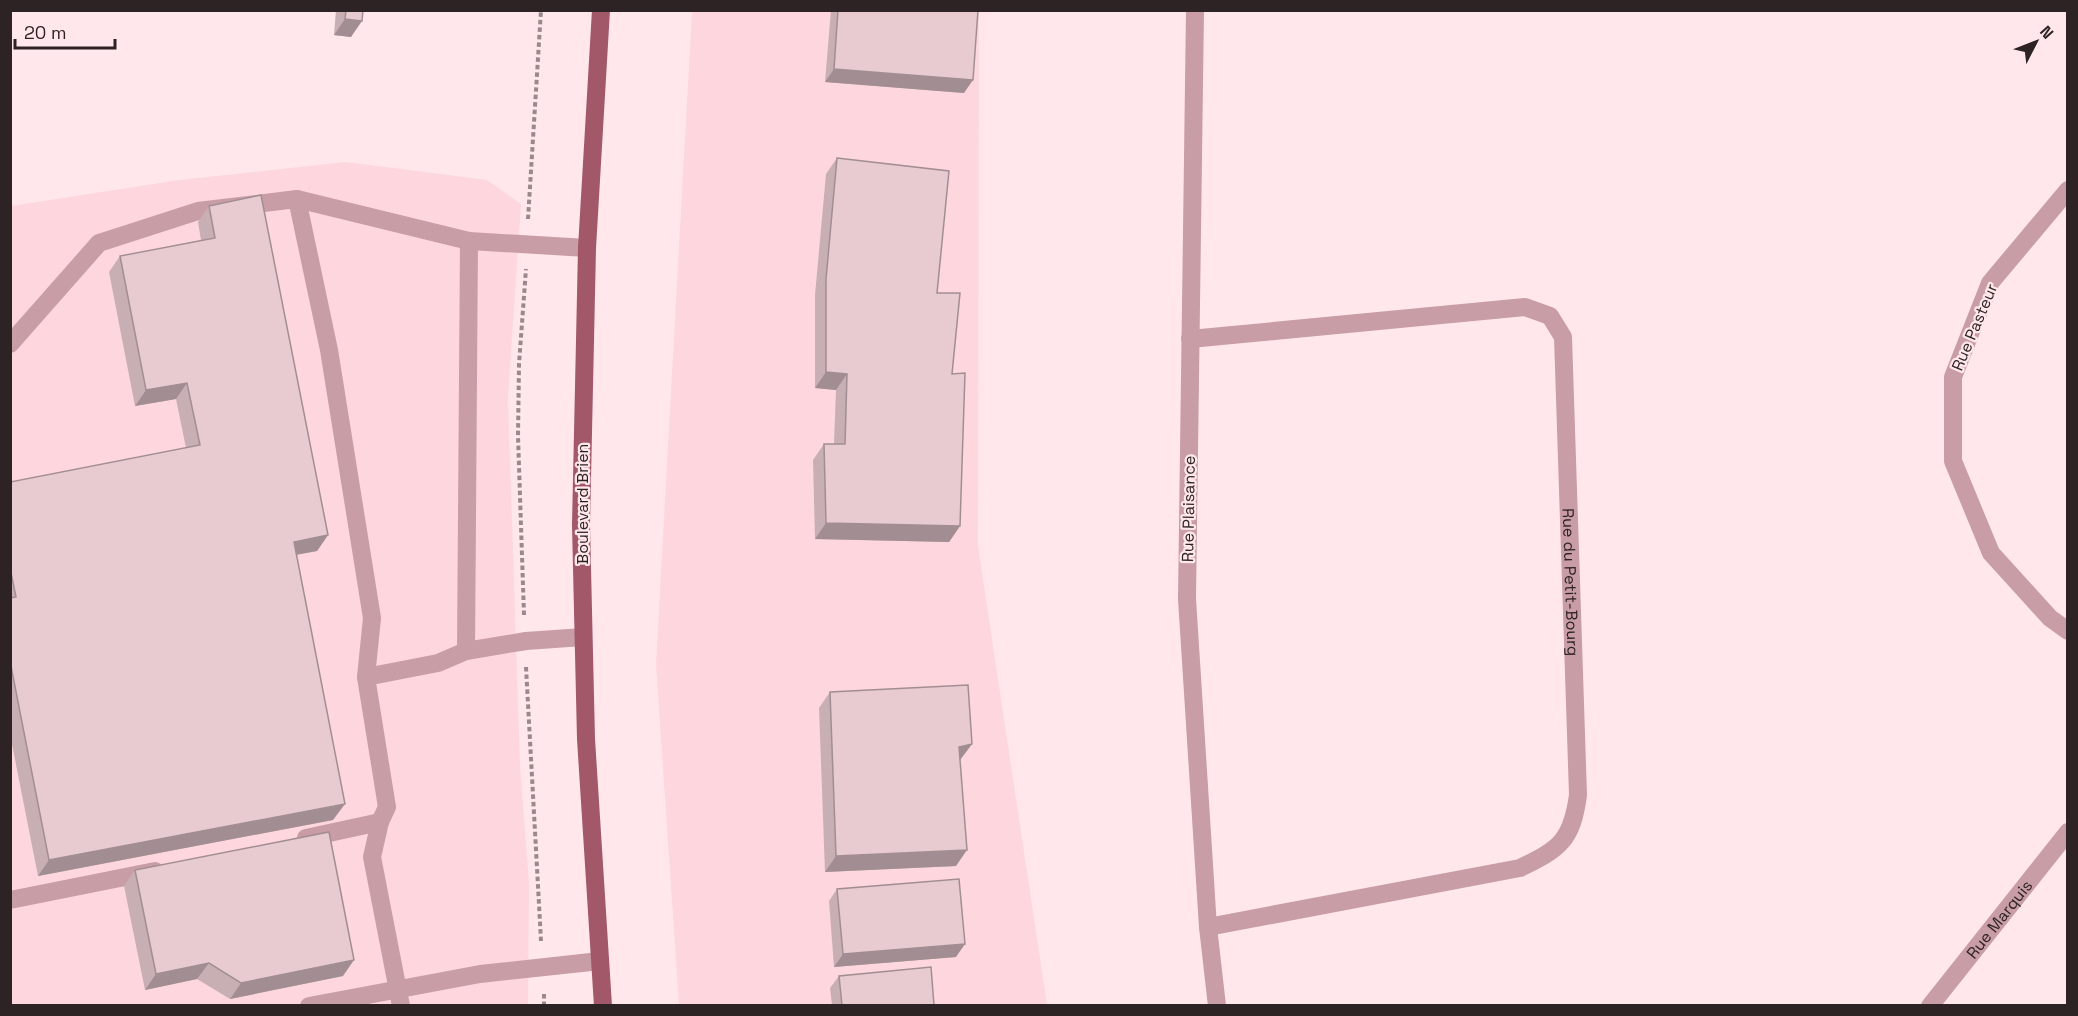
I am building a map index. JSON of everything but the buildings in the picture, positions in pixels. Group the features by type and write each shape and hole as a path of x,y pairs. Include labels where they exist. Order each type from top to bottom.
{"main road":[{"name":"Boulevard Brien","path":"601,10 587,248 582,437 583,637 590,820 604,1003"}],"street":[{"name":"Rue Plaisance","path":"1196,10 1187,599 1208,927 1217,1005"},
{"name":"Rue Pasteur","path":"2067,190 1990,283 1953,377 1953,461 1991,553 2050,618 2067,631"},
{"path":"10,344 99,243 198,210 297,199 469,241 587,248"},
{"path":"297,199 329,350 372,618 366,676 387,807 380,822 372,857 401,1005"},
{"path":"466,651 469,241"},
{"name":"Rue du Petit-Bourg","path":"1190,339 1525,307 1550,316 1563,337 1578,795 1574,822 1566,838 1553,852 1520,868 1208,927"},
{"path":"366,676 438,663 466,651 526,641 583,637"},
{"path":"290,842 380,822"},
{"name":"Rue Marquis","path":"1930,1005 2067,832"},
{"path":"10,900 176,866"},
{"path":"309,1005 397,987 491,972 600,961"}],"path":[{"path":"528,218 541,10"},
{"path":"524,617 518,436 519,364 526,268"},
{"path":"526,666 540,932"},
{"path":"544,1000 544,1005"}],"shaded area":[{"path":"692,11 979,11 978,546 1047,1005 679,1005 656,664"},
{"path":"346,162 487,180 521,204 508,398 520,765 529,884 528,1005 11,1006 11,206 179,180"}]}
